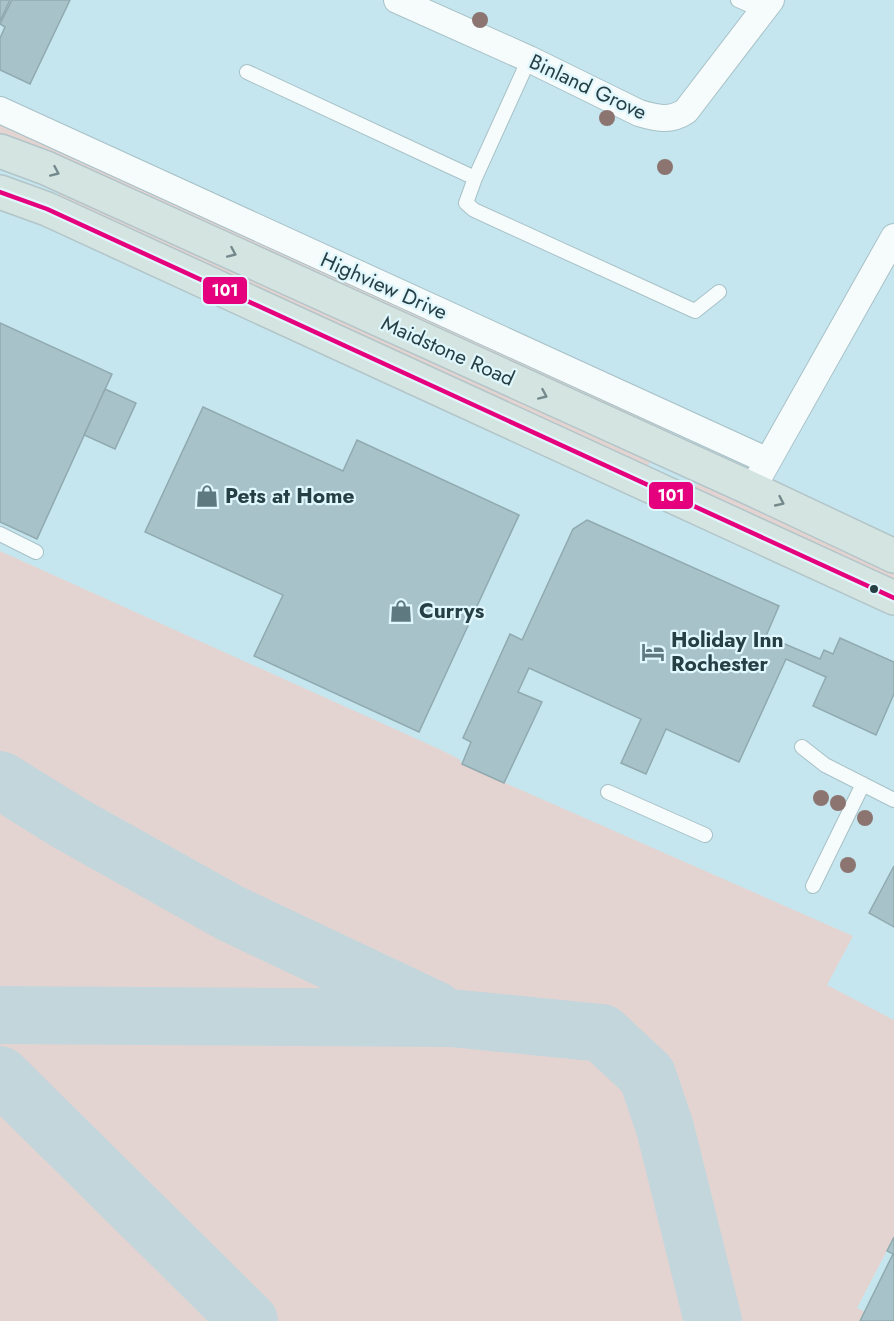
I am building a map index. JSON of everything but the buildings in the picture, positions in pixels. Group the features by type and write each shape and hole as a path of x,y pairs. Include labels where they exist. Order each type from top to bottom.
{"main road":[{"name":"Maidstone Road","path":"0,151 57,173 760,475 894,556"},
{"name":"Maidstone Road","path":"0,192 48,209 894,598"}],"street":[{"name":"Binland Grove","path":"397,0 658,119 679,116 695,100 767,6"},
{"name":"Highview Drive","path":"0,110 760,475"},
{"path":"760,475 894,237"}],"lane":[{"path":"738,0 767,6"},
{"path":"529,59 466,203 474,210 696,311 718,292"},
{"path":"246,72 475,178"},
{"path":"0,534 36,552"},
{"path":"802,747 825,765 894,800"},
{"path":"813,886 863,784"},
{"path":"608,792 705,835"}],"shaded area":[{"path":"0,120 668,428 666,435 0,138"},
{"path":"62,186 653,457 646,469 56,200"},
{"path":"700,479 894,567 894,583 693,492"},
{"path":"0,551 439,749 459,759 462,764 853,936 827,985 894,1020 894,1237 857,1308 865,1312 860,1321 0,1321"}],"taxiway":[{"path":"0,780 71,824 230,913 435,1010"},
{"path":"0,1015 451,1018 602,1033 647,1075 665,1128 713,1321"},
{"path":"0,1075 249,1321"}],"transit line":[{"name":"101","path":"0,192 47,209 894,598"}],"place":[{"name":"Pets at Home","path":"207,496"},
{"name":"Currys","path":"401,611"},
{"name":"Holiday Inn Rochester","path":"653,652"}]}
